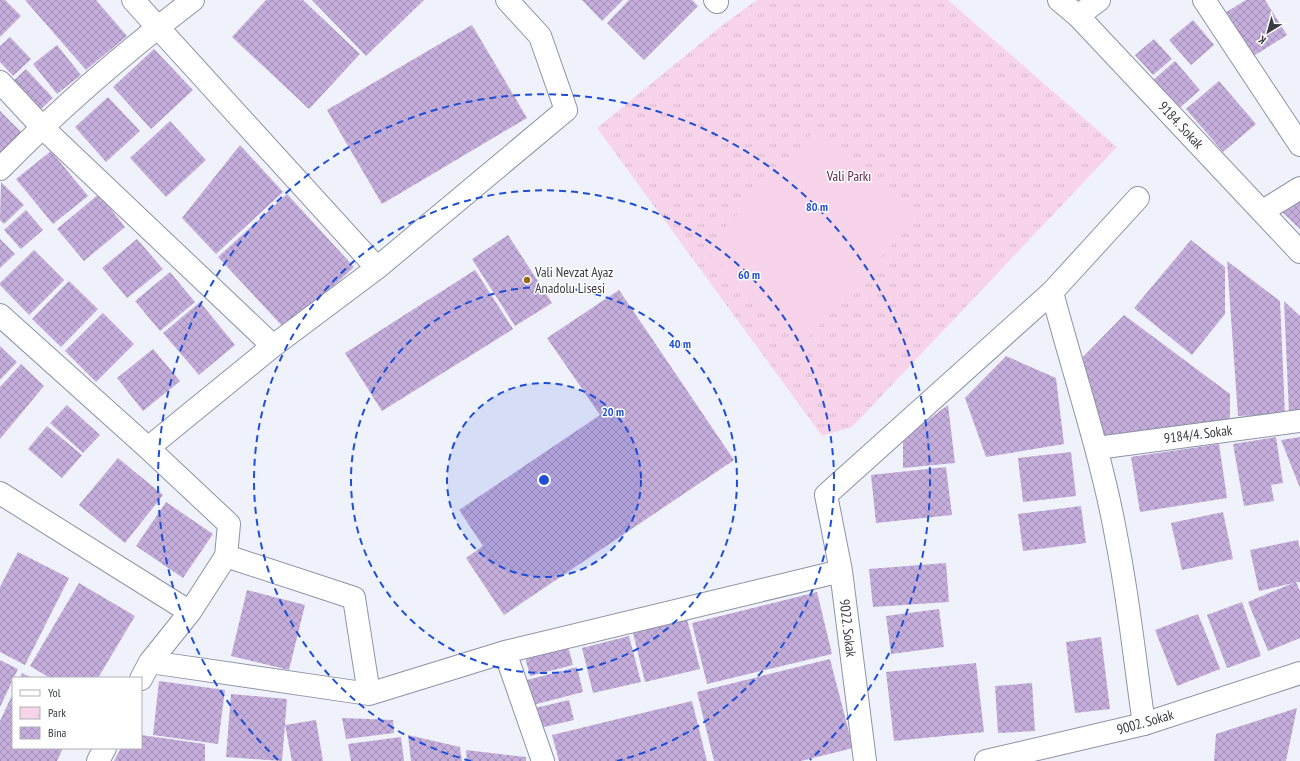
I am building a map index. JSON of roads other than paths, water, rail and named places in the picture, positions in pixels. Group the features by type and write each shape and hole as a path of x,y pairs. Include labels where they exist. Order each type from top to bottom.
{"street":[{"path":"133,0 377,268"},
{"path":"0,169 42,127 158,27 193,0"},
{"path":"148,448 273,346 377,268 566,110 540,36 507,0"},
{"name":"9184. Sokak","path":"1059,0 1078,16 1300,252"},
{"path":"1078,16 1099,0"},
{"path":"1204,0 1300,145"},
{"path":"0,82 42,127 273,346"},
{"path":"1262,211 1300,188"},
{"path":"1138,198 1052,292 1096,448 1117,541 1144,724"},
{"name":"9022. Sokak","path":"865,761 841,571 826,495 1052,292"},
{"path":"0,316 148,448 229,524 226,556 190,612 146,671"},
{"name":"9184/4. Sokak","path":"1096,448 1300,421"},
{"path":"0,495 190,612"},
{"path":"226,556 354,598 369,694"},
{"path":"146,671 369,694 505,652 841,571"},
{"path":"505,652 543,761"},
{"name":"9002. Sokak","path":"986,761 1144,724 1300,673"},
{"path":"98,761 104,749"}],"place":[{"name":"Vali Nevzat Ayaz Anadolu Lisesi","path":"527,280"}],"park label":[{"name":"Vali Parkı","path":"849,176"}]}
